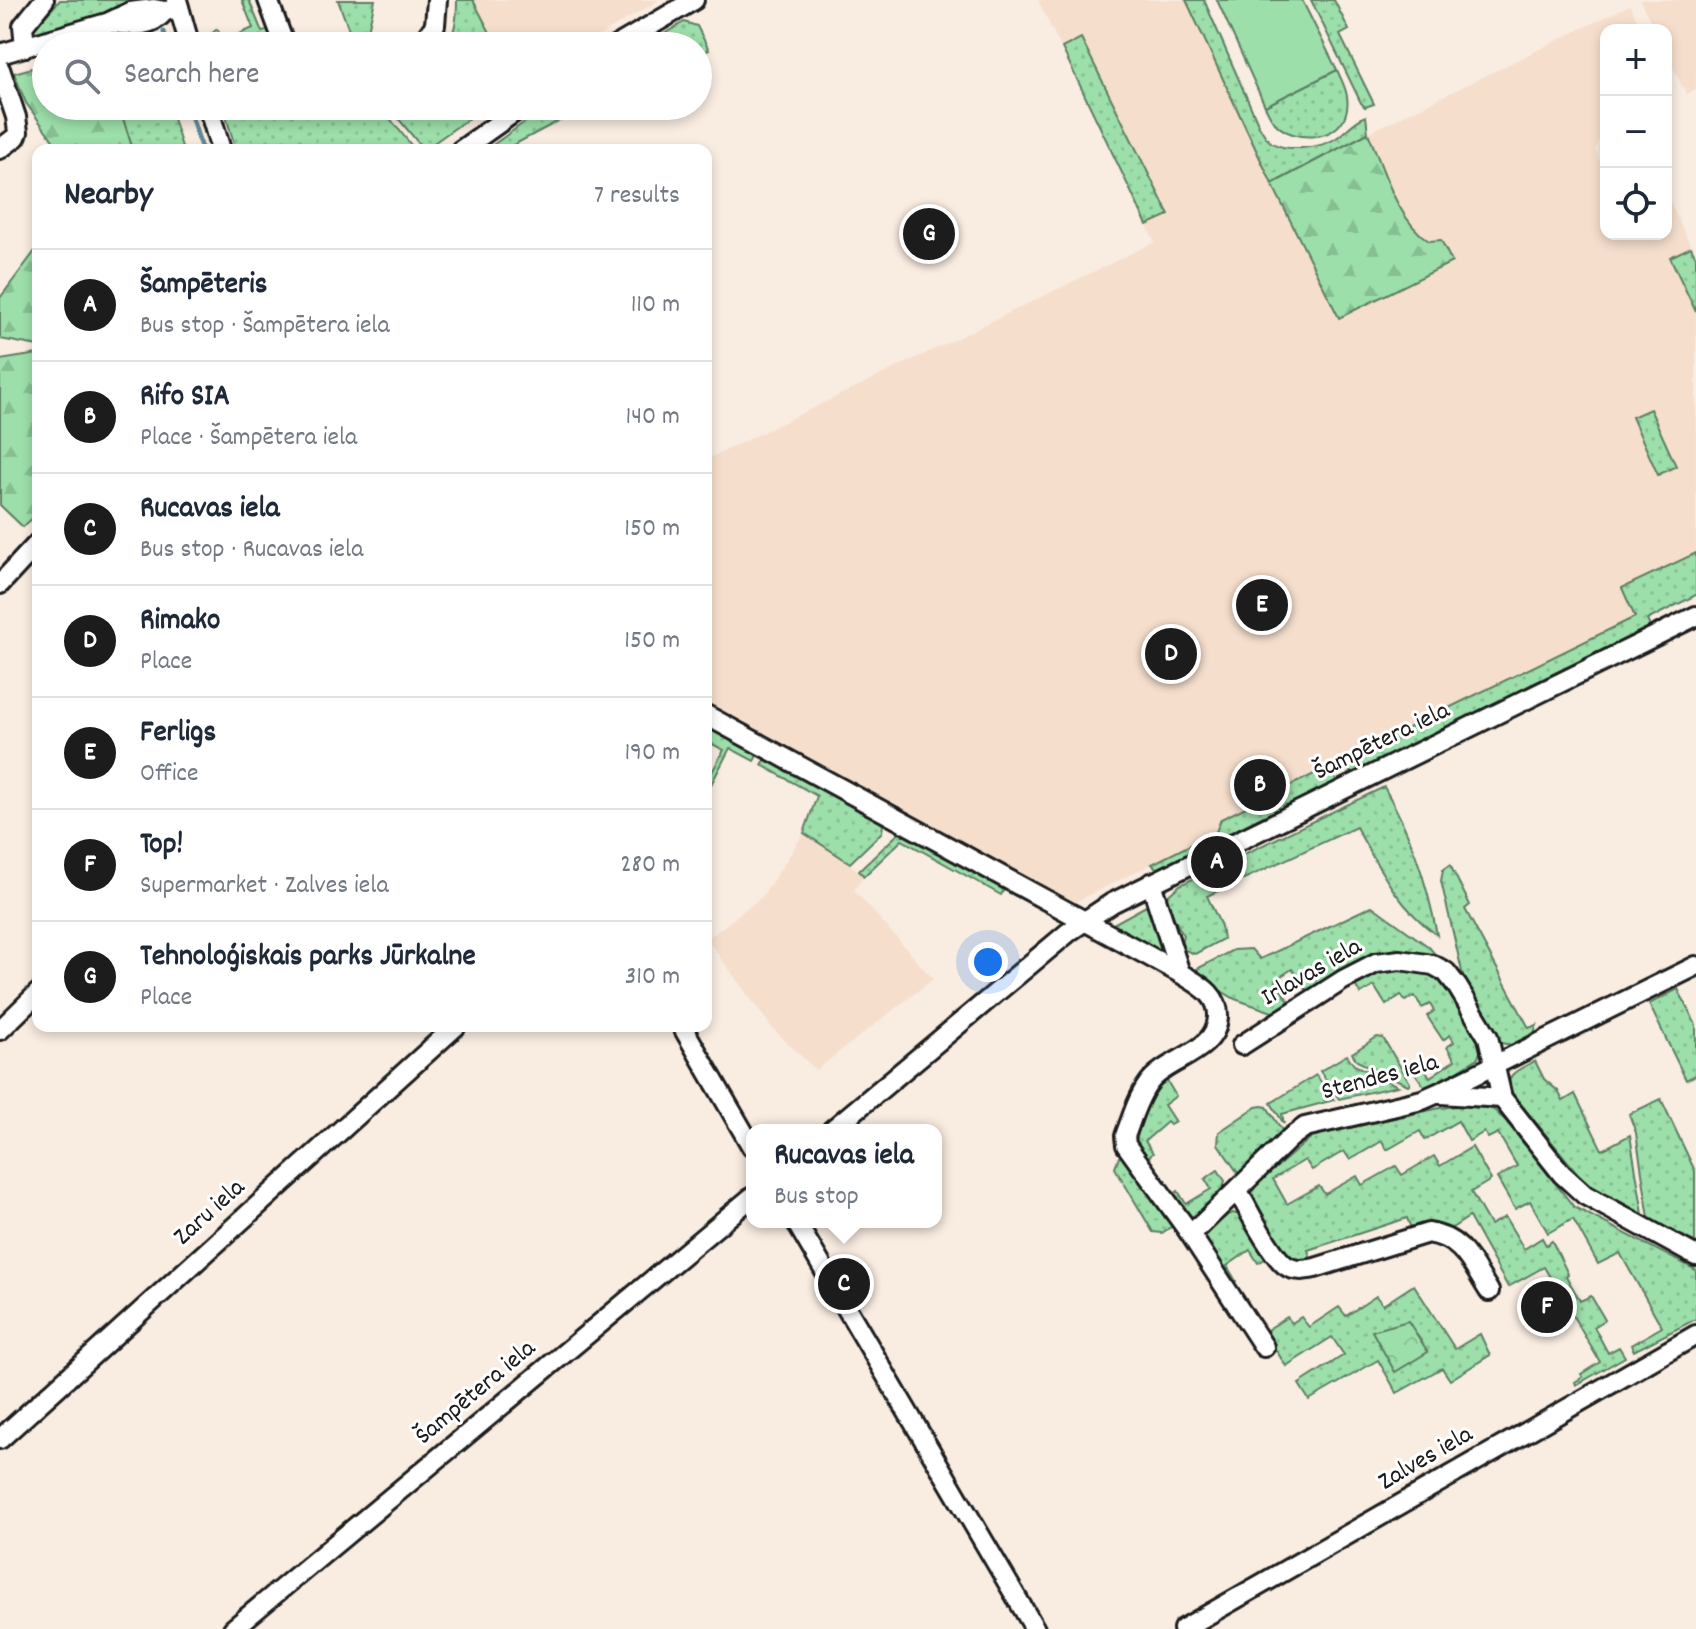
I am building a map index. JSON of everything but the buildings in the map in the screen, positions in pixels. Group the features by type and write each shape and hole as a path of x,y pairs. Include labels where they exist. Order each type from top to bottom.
{"street":[{"path":"25,47 23,26 44,0"},
{"path":"268,0 280,32"},
{"path":"430,32 435,25 437,0"},
{"path":"640,32 694,0"},
{"path":"76,32 130,12 173,6 184,32"},
{"path":"0,54 32,45"},
{"path":"0,69 18,132 0,149"},
{"path":"212,120 219,144"},
{"path":"469,144 503,120"},
{"path":"0,584 32,549"},
{"name":"Šampētera iela","path":"839,1124 1083,921 1151,883 1696,616"},
{"path":"712,718 1208,991 1217,1004 1218,1020 1214,1033 1205,1043 1149,1082 1137,1103 1125,1136 1131,1152 1189,1232 1264,1347"},
{"path":"1151,883 1180,973"},
{"name":"Irlavas iela","path":"1242,1045 1362,969 1387,960 1422,961 1446,972 1488,1037 1502,1098 1562,1174 1578,1189 1696,1256"},
{"name":"Stendes iela","path":"1189,1232 1201,1225 1305,1127 1422,1100 1696,966"},
{"path":"0,1030 32,999"},
{"name":"Zaru iela","path":"0,1439 449,1032"},
{"path":"685,1032 746,1137"},
{"path":"1438,1093 1502,1098"},
{"path":"1238,1190 1276,1256 1287,1267 1302,1270 1315,1268 1428,1233 1446,1236 1462,1249 1489,1291"},
{"name":"Šampētera iela","path":"233,1629 746,1202"},
{"path":"800,1228 1035,1629"},
{"name":"Zalves iela","path":"1183,1629 1696,1335"}],"shaded area":[{"path":"472,0 659,0 605,32 489,32"},
{"path":"1038,0 1186,0 1272,184 1368,133 1630,5 1639,24 1600,24 1600,137 1595,150 1600,161 1600,240 1672,240 1672,206 1691,247 1670,257 1696,311 1696,553 1635,617 1221,819 1216,832 1075,902 712,704 712,457 1155,242"},
{"path":"1640,0 1696,0 1696,89 1686,94 1672,65 1672,24 1652,24"},
{"path":"804,833 828,847 864,876 854,890 933,979 816,1070 772,1028 712,946 712,935 762,897"}],"green space":[{"path":"60,0 137,0 111,14 30,33"},
{"path":"242,0 249,0 262,32 244,32 253,28"},
{"path":"338,0 375,0 368,32 350,32"},
{"path":"457,0 473,0 490,32 453,32"},
{"path":"1186,0 1204,0 1260,128 1272,143 1295,148 1321,145 1335,139 1366,116 1368,133 1272,184"},
{"path":"1217,0 1302,0 1337,70 1265,106"},
{"path":"1311,0 1334,0 1349,30 1340,35 1374,104 1365,107 1361,103"},
{"path":"684,22 697,26 700,32 667,32"},
{"path":"120,29 127,32 98,32"},
{"path":"1081,38 1169,215 1147,225 1062,48"},
{"path":"32,68 32,111 26,103 14,73"},
{"path":"1337,70 1348,101 1346,113 1334,130 1303,136 1283,130 1274,121 1265,106"},
{"path":"38,120 123,120 131,144 56,144"},
{"path":"123,120 173,120 181,144 131,144"},
{"path":"227,120 391,120 410,144 234,144"},
{"path":"399,120 466,120 432,144 419,144"},
{"path":"528,120 561,120 515,144 494,144"},
{"path":"1368,133 1399,207 1429,241 1441,240 1452,262 1339,318 1272,184"},
{"path":"1691,247 1696,257 1696,312 1670,257"},
{"path":"32,255 32,345 0,339 0,298"},
{"path":"32,355 32,519 23,527 0,505 0,360"},
{"path":"1650,409 1676,466 1658,475 1632,417"},
{"path":"1696,553 1696,595 1647,620 1651,629 1354,774 1345,769 1340,761 1635,617 1622,588"},
{"path":"712,729 758,754 754,761 730,748 712,782 712,772 724,750 712,744"},
{"path":"765,759 879,820 883,825 882,832 850,863 804,833 817,796 762,765"},
{"path":"1333,765 1336,783 1158,870 1152,864 1216,832 1221,819"},
{"path":"1384,787 1417,858 1437,935 1400,899 1356,827 1207,896 1221,926 1223,939 1195,954 1182,949 1183,935 1164,899 1180,885"},
{"path":"900,832 1005,888 1001,895 902,840 864,876 859,871"},
{"path":"1450,865 1470,905 1465,909 1529,1028 1537,1025 1534,1033 1511,1045 1496,1042 1464,980 1441,881 1443,870"},
{"path":"1146,906 1163,950 1160,954 1114,929 1113,924"},
{"path":"1372,906 1429,947 1439,959 1408,956 1315,992 1308,992 1292,969 1275,980 1290,1003 1282,1012 1275,1013 1235,999 1194,975 1197,969 1233,950 1251,949 1260,959"},
{"path":"1377,970 1427,971 1445,984 1477,1030 1482,1045 1478,1058 1427,1090 1412,1069 1421,1063 1430,1077 1455,1060 1447,1047 1454,1042 1450,1035 1443,1040 1427,1016 1434,1011 1430,1004 1422,1008 1415,996 1405,1001 1401,995 1386,1005 1374,986 1361,994 1353,983"},
{"path":"1678,989 1696,1025 1696,1075 1686,1080 1649,1004"},
{"path":"1377,1037 1383,1038 1410,1083 1408,1085 1357,1061 1352,1053"},
{"path":"1347,1055 1354,1065 1398,1086 1339,1099 1320,1071"},
{"path":"1535,1061 1544,1079 1558,1091 1563,1101 1575,1094 1602,1150 1630,1135 1643,1214 1590,1185 1579,1175 1513,1095 1510,1077"},
{"path":"1316,1075 1334,1100 1282,1114 1284,1124 1271,1103"},
{"path":"1167,1081 1176,1096 1164,1105 1175,1122 1170,1125 1167,1122 1145,1141 1153,1153 1147,1158 1136,1142 1138,1134 1151,1100"},
{"path":"1661,1099 1695,1171 1695,1242 1649,1218 1636,1133 1629,1114"},
{"path":"1474,1104 1494,1110 1506,1121 1574,1207 1696,1270 1696,1319 1634,1351 1631,1345 1662,1327 1620,1253 1598,1264 1573,1219 1548,1233 1530,1201 1515,1209 1497,1178 1517,1166 1498,1133 1488,1138 1484,1132 1469,1141 1458,1121 1425,1140 1420,1131 1387,1150 1382,1141 1350,1160 1344,1151 1312,1170 1305,1160 1273,1179 1287,1204 1319,1186 1325,1194 1357,1176 1362,1185 1396,1166 1402,1175 1434,1156 1440,1166 1472,1147 1491,1180 1471,1192 1490,1225 1505,1217 1524,1249 1542,1238 1546,1245 1552,1241 1580,1301 1591,1296 1605,1320 1594,1327 1608,1353 1619,1347 1625,1357 1576,1385 1575,1382 1583,1377 1581,1374 1600,1362 1544,1267 1508,1287 1469,1217 1449,1230 1428,1226 1412,1231 1407,1218 1308,1250 1311,1261 1293,1259 1280,1249 1261,1218 1264,1216 1252,1193 1257,1184 1313,1136 1440,1108"},
{"path":"1262,1106 1267,1107 1283,1132 1281,1138 1246,1174 1238,1173 1218,1144 1219,1132"},
{"path":"1124,1155 1171,1223 1171,1227 1162,1233 1153,1232 1115,1168 1119,1157"},
{"path":"1218,1170 1225,1181 1220,1192 1205,1209 1188,1217 1173,1195 1178,1191 1186,1204 1211,1189 1205,1179"},
{"path":"1233,1213 1240,1215 1267,1258 1258,1263 1250,1250 1227,1266 1236,1281 1229,1286 1204,1242 1216,1225"},
{"path":"1414,1285 1455,1349 1480,1334 1490,1355 1450,1380 1442,1368 1397,1393 1378,1360 1309,1400 1299,1384 1344,1355 1332,1337 1286,1366 1269,1339 1267,1330 1287,1317 1292,1323 1301,1317 1309,1327 1339,1307 1346,1316 1376,1296 1383,1305"},
{"path":"1408,1321 1428,1352 1395,1372 1372,1331"}],"waterway":[{"path":"192,120 200,144"}],"place":[{"name":"Tehnoloģiskais parks Jūrkalne","path":"929,234"},
{"name":"Ferligs","path":"1262,605"},
{"name":"Rimako","path":"1171,654"},
{"name":"Rifo SIA","path":"1260,785"},
{"name":"Šampēteris","path":"1217,862"},
{"name":"Rucavas iela","path":"844,1284"},
{"name":"Top!","path":"1547,1307"}]}
